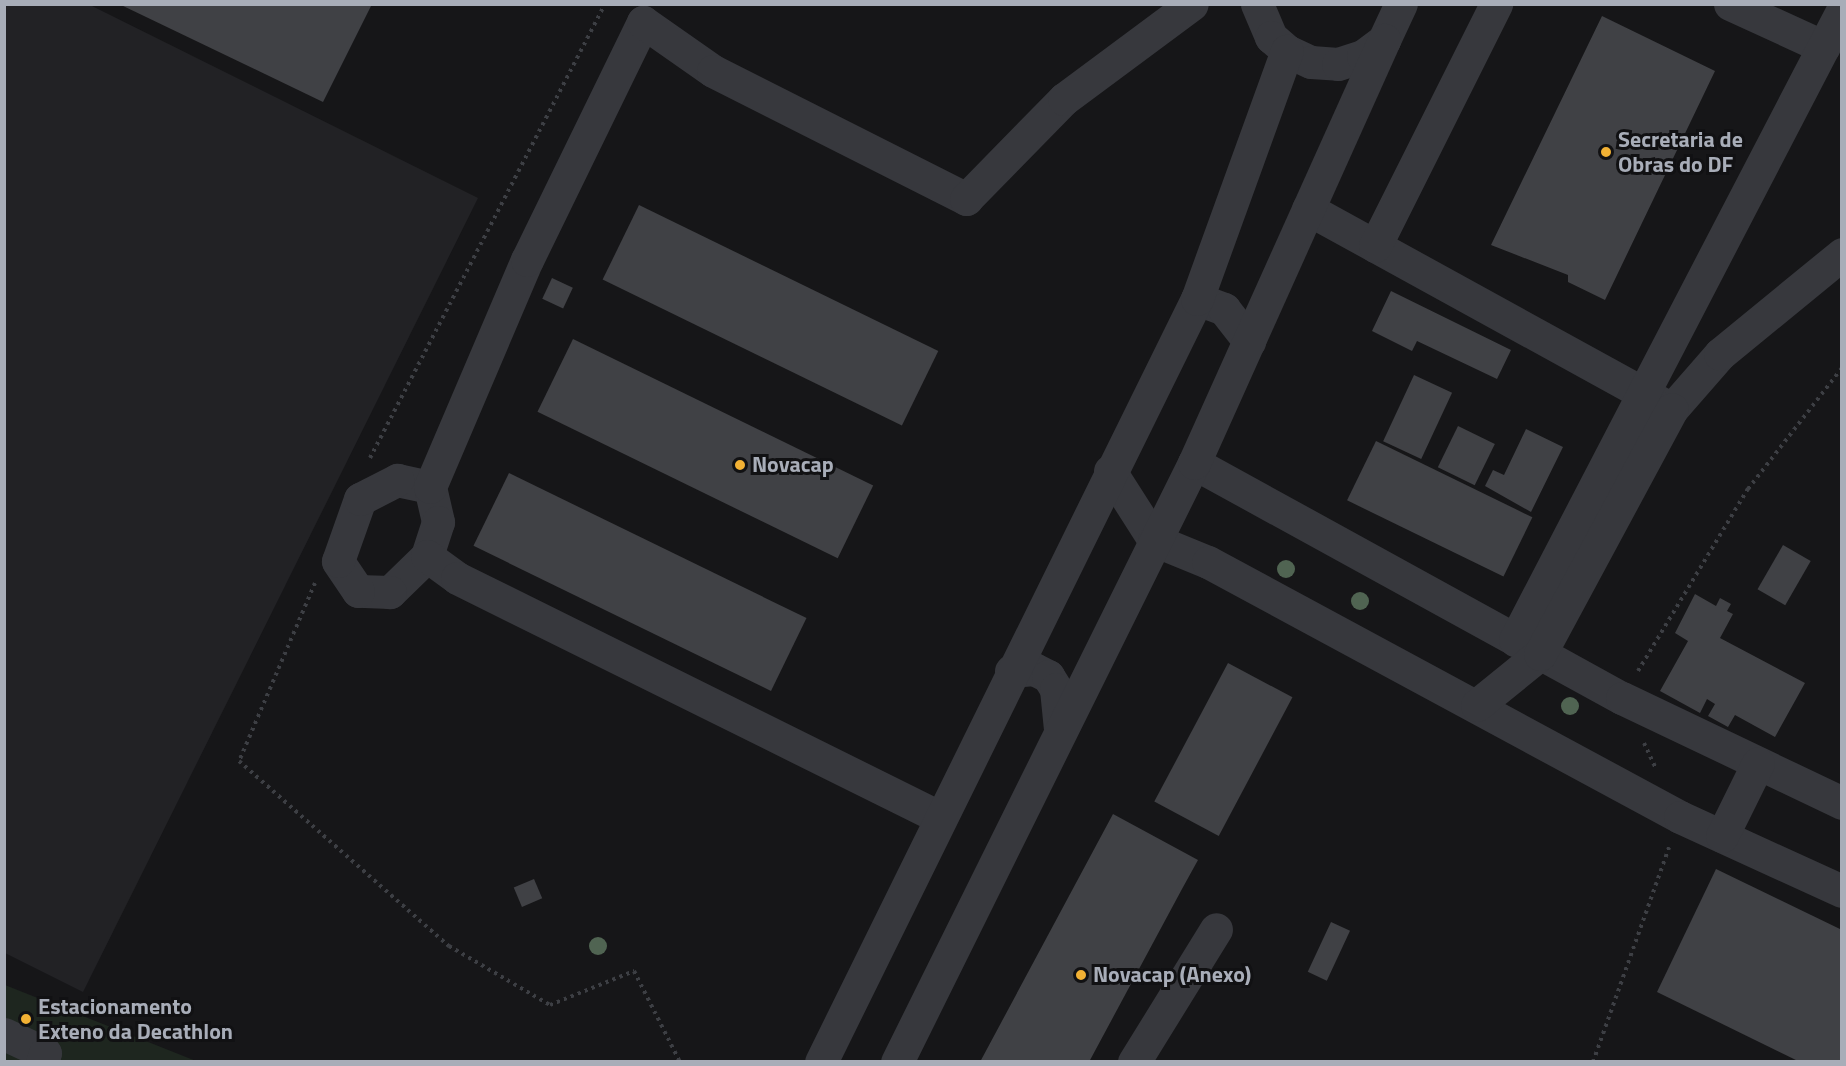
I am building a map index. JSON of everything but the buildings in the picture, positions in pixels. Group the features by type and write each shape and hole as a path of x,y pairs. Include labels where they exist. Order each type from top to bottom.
{"lane":[{"path":"430,488 397,480 360,499 338,561 358,591 390,592 427,556 438,522 430,488 527,260 643,22 713,71 966,199 1064,99 1192,4"},
{"path":"1257,4 1271,37 1287,51 1311,62 1338,64 1363,56 1384,40"},
{"path":"897,1062 1060,729 1194,463 1401,4"},
{"path":"1375,246 1496,4"},
{"path":"1730,4 1824,47"},
{"path":"1528,647 1644,393 1842,11"},
{"path":"821,1062 939,817 1197,299 1287,51"},
{"path":"1308,209 1672,409"},
{"path":"1477,705 1528,647 1672,409 1720,354 1842,254"},
{"path":"1197,299 1224,309 1249,341"},
{"path":"1194,463 1528,647 1842,803"},
{"path":"1110,471 1154,540 1208,562 1722,836 1842,891"},
{"path":"427,556 457,578 939,817"},
{"path":"1011,671 1034,669 1048,676 1056,689 1060,729"},
{"path":"1722,836 1758,763"},
{"path":"1134,1062 1216,928"},
{"path":"4,1034 45,1053 42,1062"}],"shaded area":[{"path":"4,5 90,5 478,198 83,992 5,953"},
{"path":"5,985 196,1061 5,1061"}],"place":[{"name":"Secretaria de Obras do DF","path":"1606,152"},
{"name":"Novacap","path":"740,465"},
{"name":"Novacap (Anexo)","path":"1081,975"},
{"name":"Estacionamento Exteno da Decathlon","path":"26,1019"}]}
